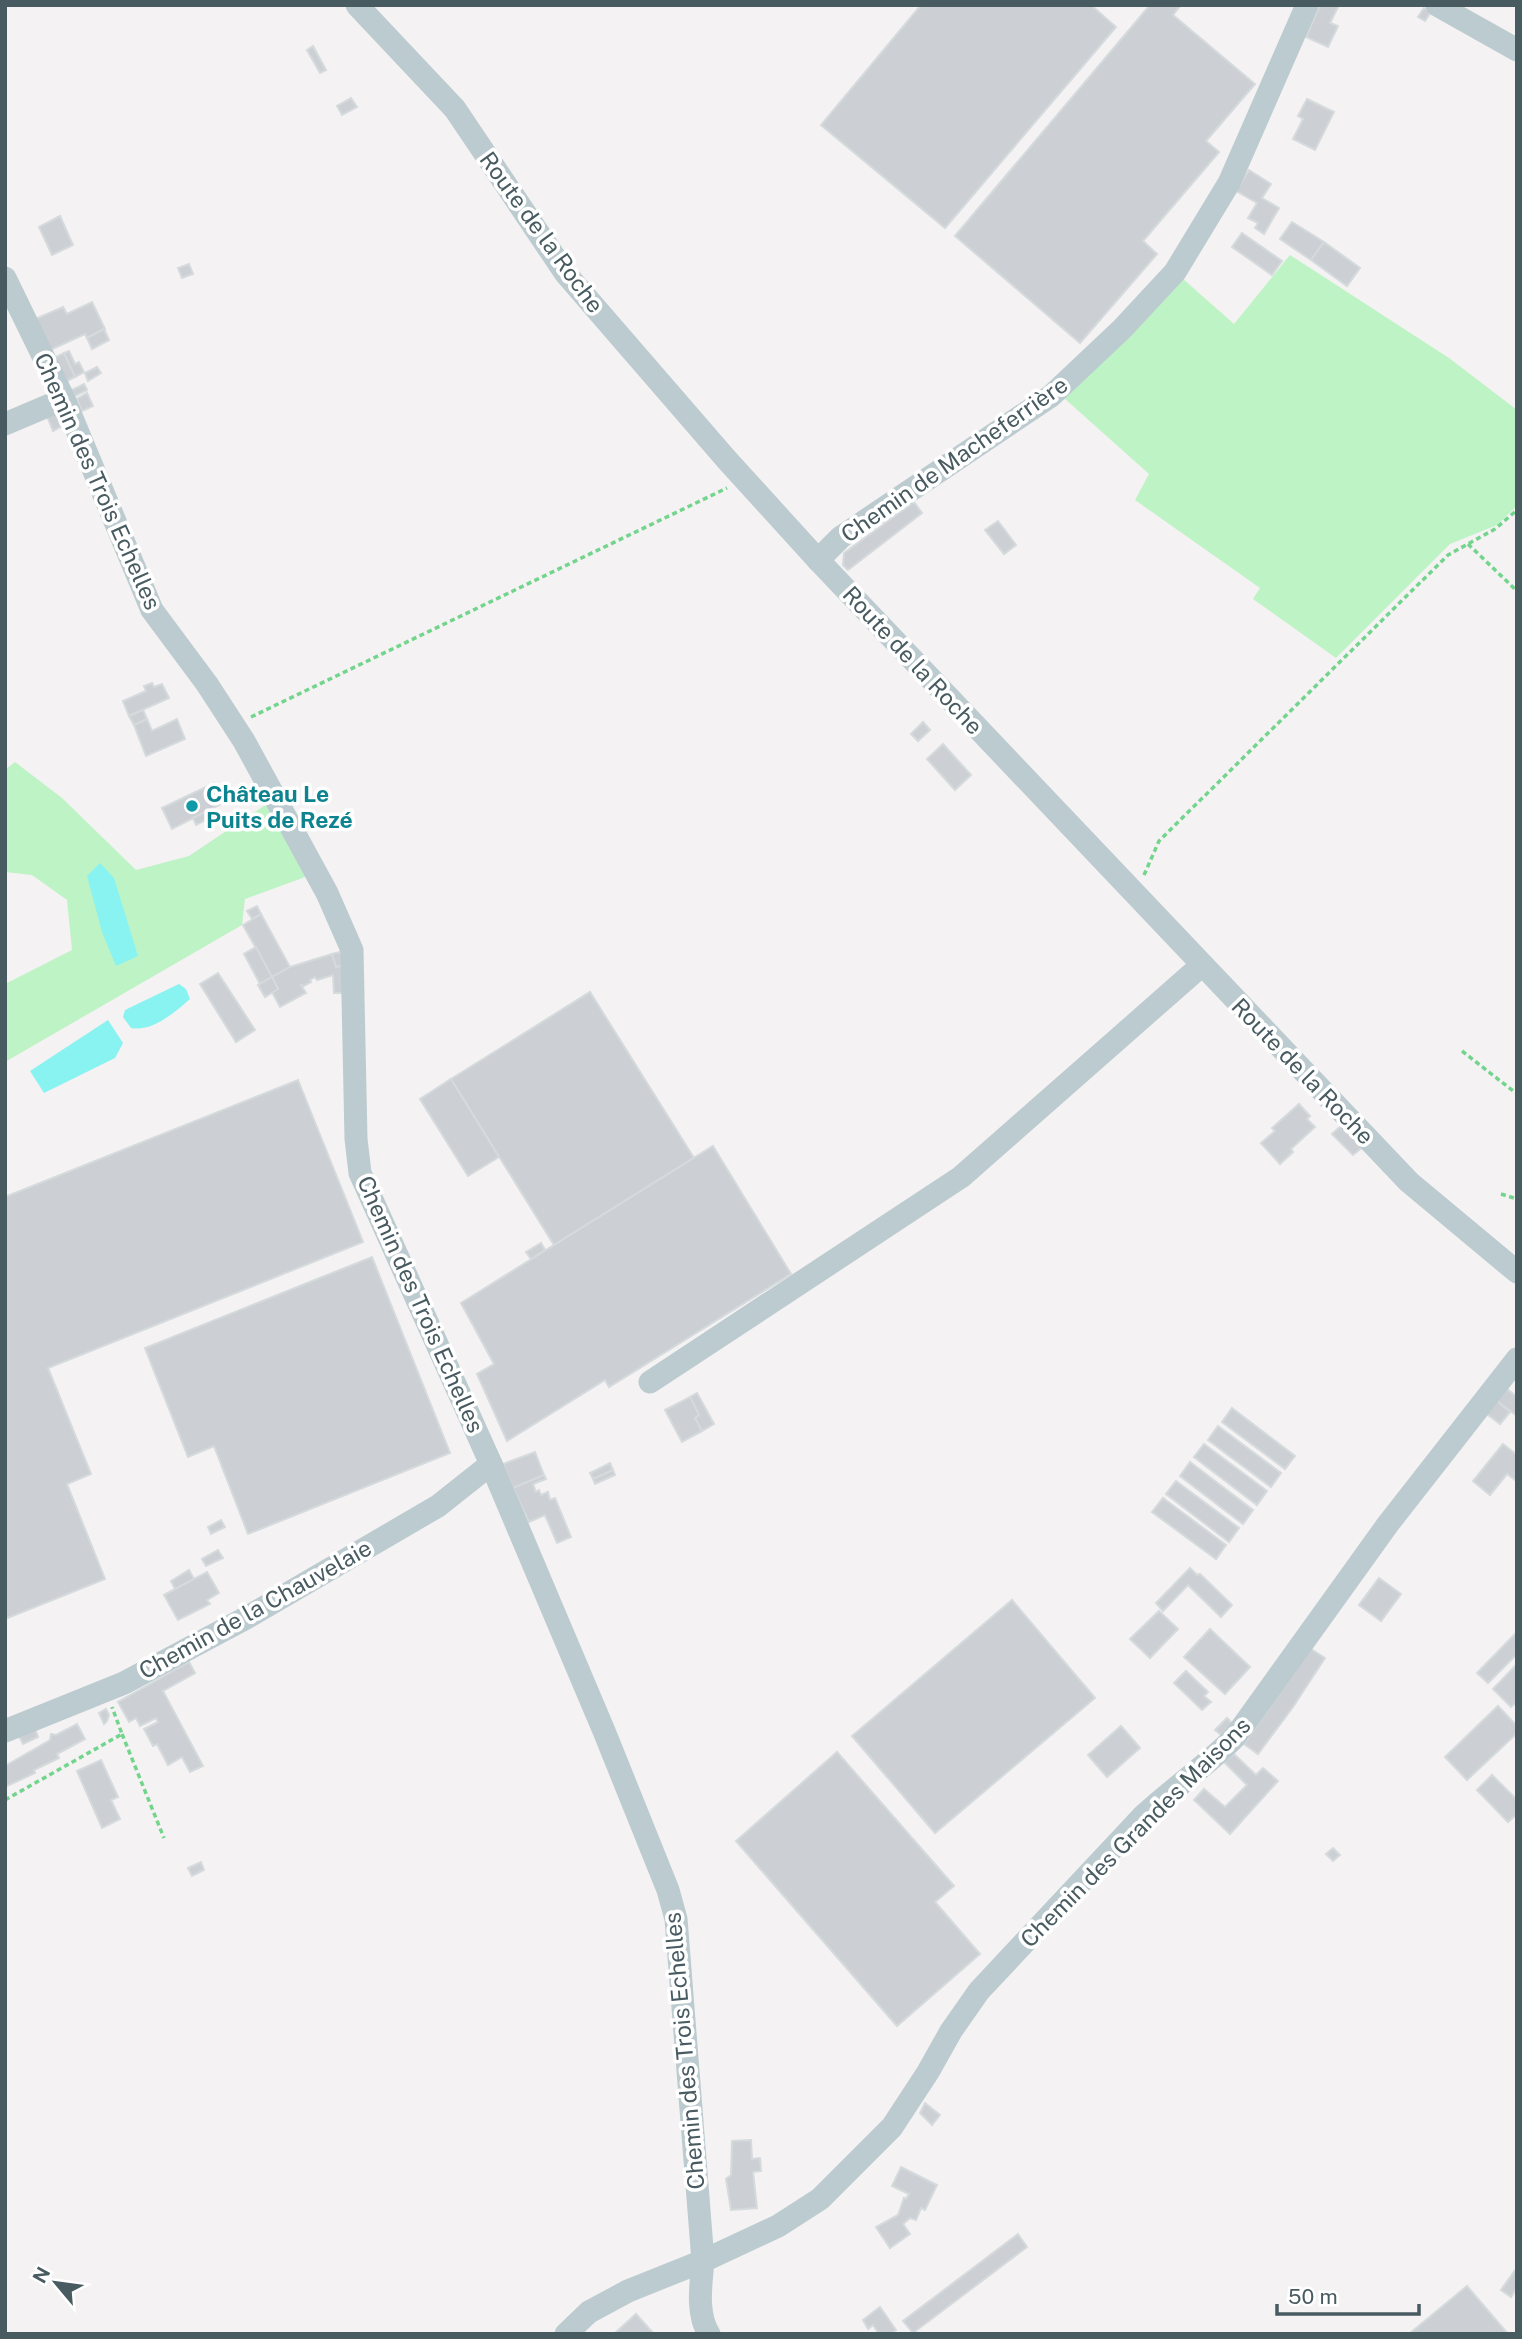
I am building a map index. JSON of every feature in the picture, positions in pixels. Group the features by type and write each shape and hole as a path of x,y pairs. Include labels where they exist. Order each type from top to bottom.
{"street":[{"name":"Route de la Roche","path":"357,5 455,109 566,274 818,560 1409,1182 1517,1272"},
{"name":"Chemin de Macheferrière","path":"818,560 841,537 1051,396 1122,329 1175,272 1229,183 1307,5"},
{"path":"1437,5 1517,51"},
{"name":"Chemin des Trois Echelles","path":"5,278 64,399 152,610 207,684 234,726 327,892 352,950 356,1139 360,1173 491,1464 604,1731 676,1919 703,2261 701,2299 704,2327 709,2334"},
{"path":"5,424 64,399"},
{"path":"650,1382 961,1177 1202,965"},
{"name":"Chemin des Grandes Maisons","path":"566,2334 589,2312 628,2291 703,2261 778,2226 820,2199 892,2127 979,1991 1142,1817 1235,1737 1388,1524 1517,1359"},
{"name":"Chemin de la Chauvelaie","path":"5,1731 124,1683 246,1618 438,1506 491,1464"}],"path":[{"path":"234,726 744,479"},
{"path":"1135,895 1159,841 1448,555 1495,529 1517,510"},
{"path":"1468,544 1517,591"},
{"path":"1462,1051 1517,1094"},
{"path":"1501,1194 1517,1199"},
{"path":"105,1690 164,1838"},
{"path":"5,1800 122,1734"}],"green space":[{"path":"1290,255 1449,358 1517,410 1517,506 1497,525 1450,544 1336,658 1253,599 1260,588 1135,500 1149,474 1064,398 1182,278 1234,324"},
{"path":"15,762 62,798 136,870 189,856 268,803 308,876 245,899 242,925 5,1062 5,984 72,950 67,900 32,875 5,872 5,770"}],"water":[{"path":"100,863 114,878 138,956 116,966 102,932 87,876"},
{"path":"179,984 186,989 190,999 155,1024 131,1028 123,1017 125,1010"},
{"path":"108,1020 123,1043 115,1058 44,1093 30,1071"}],"building":[{"path":"921,5 1091,5 1116,27 945,228 821,125"},
{"path":"1150,5 1181,5 1173,15 1255,84 1206,141 1219,152 1143,241 1157,254 1080,343 955,236"},
{"path":"1320,5 1339,5 1330,23 1338,26 1328,47 1306,37"},
{"path":"1424,8 1431,12 1425,21 1418,17"},
{"path":"313,46 326,70 320,73 307,50"},
{"path":"351,98 357,107 342,115 337,106"},
{"path":"1307,99 1334,112 1315,150 1293,139 1303,119 1298,116"},
{"path":"1249,170 1271,184 1262,198 1279,208 1264,234 1255,228 1258,223 1248,218 1257,203 1236,191"},
{"path":"60,216 73,245 52,255 39,227"},
{"path":"1292,222 1324,242 1311,260 1280,239"},
{"path":"1242,233 1282,261 1272,275 1232,247"},
{"path":"1324,242 1360,268 1347,286 1311,260"},
{"path":"189,264 193,274 182,278 178,268"},
{"path":"92,302 105,329 87,338 85,334 48,351 33,320 63,307 67,314"},
{"path":"104,329 109,340 92,349 87,338"},
{"path":"69,351 75,364 79,362 84,372 75,377 64,353"},
{"path":"64,353 75,377 63,383 52,359"},
{"path":"97,367 101,373 88,381 85,373"},
{"path":"84,384 87,390 75,396 72,390"},
{"path":"87,393 93,406 82,411 77,399"},
{"path":"61,410 66,424 53,431 47,416"},
{"path":"914,502 922,513 848,570 843,565 844,553"},
{"path":"998,521 1016,545 1004,554 985,530"},
{"path":"152,683 154,687 162,684 169,698 129,716 123,701 146,691 144,686"},
{"path":"143,710 147,719 134,725 129,716"},
{"path":"147,719 152,731 177,719 185,739 146,756 134,725"},
{"path":"923,722 930,730 918,741 911,734"},
{"path":"943,744 971,775 955,790 927,759"},
{"name":"Château Le Puits de Rezé","path":"214,783 223,803 172,829 162,808"},
{"path":"205,812 208,819 196,825 193,818"},
{"path":"257,906 261,914 252,919 247,911"},
{"path":"261,914 290,967 272,977 243,925"},
{"path":"256,947 272,977 260,984 244,954"},
{"path":"344,951 347,965 336,967 332,954"},
{"path":"332,954 336,967 347,965 347,993 334,993 333,975 317,980 315,977 304,986 301,985 306,993 280,1007 272,992 278,989 272,977 290,967"},
{"path":"218,973 255,1030 236,1042 200,984"},
{"path":"272,977 278,989 265,997 258,985"},
{"path":"590,992 694,1158 554,1245 451,1079"},
{"path":"451,1079 499,1157 468,1176 420,1099"},
{"path":"298,1080 363,1242 48,1368 91,1474 67,1484 105,1579 5,1619 5,1197"},
{"path":"1299,1104 1310,1116 1307,1119 1315,1127 1291,1149 1293,1152 1280,1164 1261,1143 1275,1131 1272,1128"},
{"path":"1342,1125 1363,1147 1353,1155 1332,1134"},
{"path":"713,1146 791,1274 609,1387 605,1380 507,1441 477,1374 494,1364 461,1303"},
{"path":"541,1243 545,1250 531,1259 526,1252"},
{"path":"372,1257 450,1453 248,1534 214,1446 188,1457 145,1348"},
{"path":"1507,1389 1517,1397 1516,1415 1497,1401"},
{"path":"697,1393 714,1424 702,1431 695,1418 699,1415 690,1397"},
{"path":"690,1397 699,1415 695,1418 702,1431 682,1442 665,1410"},
{"path":"1497,1401 1510,1412 1500,1424 1487,1414"},
{"path":"1232,1408 1295,1456 1285,1469 1222,1422"},
{"path":"1218,1426 1281,1473 1271,1487 1208,1440"},
{"path":"1204,1444 1267,1491 1257,1505 1194,1457"},
{"path":"1503,1444 1517,1455 1517,1478 1515,1480 1507,1474 1490,1495 1473,1481"},
{"path":"535,1452 544,1475 513,1488 503,1464"},
{"path":"1190,1462 1253,1510 1243,1524 1180,1476"},
{"path":"610,1463 613,1470 593,1479 590,1473"},
{"path":"613,1470 615,1475 595,1484 593,1479"},
{"path":"544,1475 546,1479 533,1484 536,1492 539,1490 541,1495 548,1492 550,1500 555,1498 571,1537 557,1543 545,1515 529,1522 513,1488"},
{"path":"1176,1481 1239,1528 1229,1542 1166,1494"},
{"path":"1163,1498 1226,1545 1216,1559 1152,1512"},
{"path":"221,1520 225,1527 211,1534 208,1527"},
{"path":"218,1550 223,1558 206,1566 202,1559"},
{"path":"1190,1568 1197,1575 1200,1574 1232,1605 1221,1617 1188,1585 1163,1611 1156,1603"},
{"path":"189,1570 194,1579 175,1589 171,1581"},
{"path":"207,1572 219,1593 207,1600 210,1604 178,1620 164,1595"},
{"path":"1379,1578 1401,1594 1381,1621 1359,1605"},
{"path":"1012,1600 1095,1698 935,1833 852,1736"},
{"path":"1159,1611 1178,1629 1150,1658 1130,1639"},
{"path":"1210,1629 1250,1667 1225,1694 1184,1657"},
{"path":"1517,1632 1517,1654 1488,1683 1477,1673"},
{"path":"1311,1649 1325,1658 1258,1754 1244,1744"},
{"path":"189,1662 195,1673 163,1691 203,1766 190,1772 182,1757 168,1765 157,1744 153,1746 144,1729 158,1722 156,1718 140,1726 136,1718 129,1722 118,1702"},
{"path":"1517,1664 1517,1702 1511,1707 1493,1689"},
{"path":"1186,1671 1208,1692 1204,1696 1211,1702 1202,1710 1174,1683"},
{"path":"1498,1706 1517,1726 1517,1733 1467,1780 1445,1757"},
{"path":"106,1709 109,1715 104,1724 99,1713"},
{"path":"1227,1718 1234,1725 1222,1736 1215,1730"},
{"path":"77,1724 85,1739 57,1754 59,1758 34,1770 35,1773 5,1787 5,1766 50,1740 51,1734 56,1735"},
{"path":"1121,1726 1140,1748 1107,1777 1088,1755"},
{"path":"35,1729 38,1737 23,1744 19,1736"},
{"path":"837,1752 954,1886 935,1902 980,1954 897,2026 736,1841"},
{"path":"1234,1754 1256,1775 1263,1768 1278,1781 1230,1834 1194,1800 1204,1789 1225,1807 1247,1785 1224,1762"},
{"path":"101,1760 118,1797 111,1800 120,1819 102,1828 77,1771"},
{"path":"1492,1775 1517,1800 1517,1814 1508,1822 1477,1790"},
{"path":"1333,1848 1340,1855 1333,1861 1326,1854"},
{"path":"201,1862 204,1870 192,1876 188,1868"},
{"path":"925,2103 940,2115 932,2125 920,2113"},
{"path":"751,2140 752,2159 760,2158 761,2171 753,2172 757,2208 731,2210 726,2179 731,2175 732,2141"},
{"path":"901,2167 937,2185 925,2210 921,2208 916,2220 910,2218 903,2224 910,2234 890,2248 876,2227 898,2215 904,2198 909,2194 892,2186"},
{"path":"1018,2234 1027,2247 913,2333 903,2321"},
{"path":"1516,2269 1517,2288 1511,2297 1501,2290"},
{"path":"1467,2286 1508,2334 1409,2334"},
{"path":"880,2307 896,2330 890,2334 879,2334 873,2325 868,2329 863,2320"},
{"path":"636,2314 654,2334 614,2334"}],"place":[{"name":"Château Le Puits de Rezé","path":"192,806"}]}
